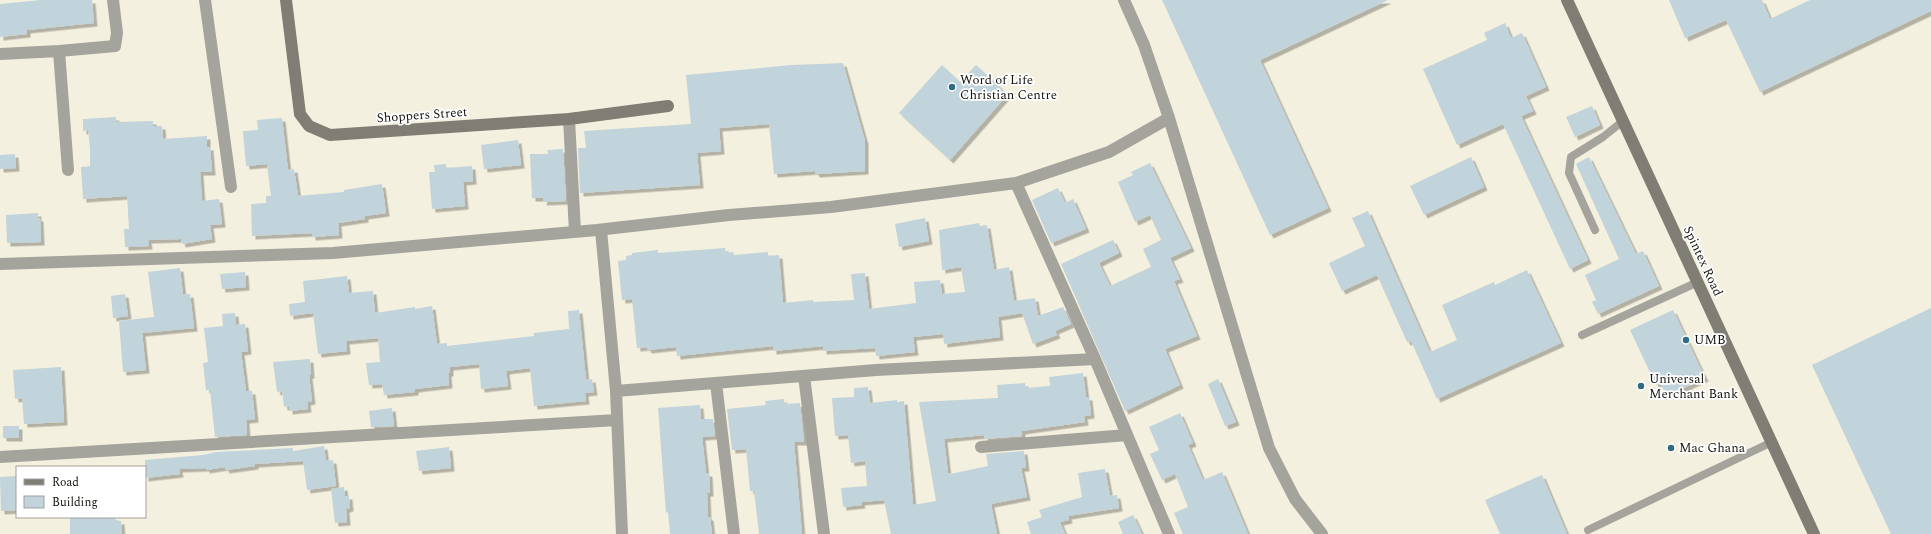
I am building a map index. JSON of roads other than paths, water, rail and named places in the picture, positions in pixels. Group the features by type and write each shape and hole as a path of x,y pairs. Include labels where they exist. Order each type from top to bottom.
{"main road":[{"name":"Shoppers Street","path":"286,0 300,114 309,126 330,135 569,119 668,106"},
{"name":"Spintex Road","path":"1567,0 1814,534"}],"street":[{"path":"0,54 115,46 117,33 113,0"},
{"path":"205,0 231,187"},
{"path":"1124,0 1144,45 1169,118 1269,448 1295,499 1322,534"},
{"path":"59,51 68,170"},
{"path":"0,264 333,253 601,230 729,215 831,206 1016,183 1109,152 1169,118"},
{"path":"569,119 575,232"},
{"path":"1016,183 1095,359 1169,534"},
{"path":"601,230 616,391 622,534"},
{"path":"616,391 804,376 1095,359"},
{"path":"804,376 824,534"},
{"path":"716,383 734,534"},
{"path":"0,456 617,420"},
{"path":"981,447 1127,435"}],"lane":[{"path":"1594,230 1569,173 1569,164 1571,157 1603,137 1623,121"},
{"path":"1582,335 1698,282"},
{"path":"1588,530 1772,442"}],"place":[{"name":"Word of Life Christian Centre","path":"952,87"},
{"name":"UMB","path":"1686,340"},
{"name":"Universal Merchant Bank","path":"1641,386"},
{"name":"Mac Ghana","path":"1671,448"}]}
